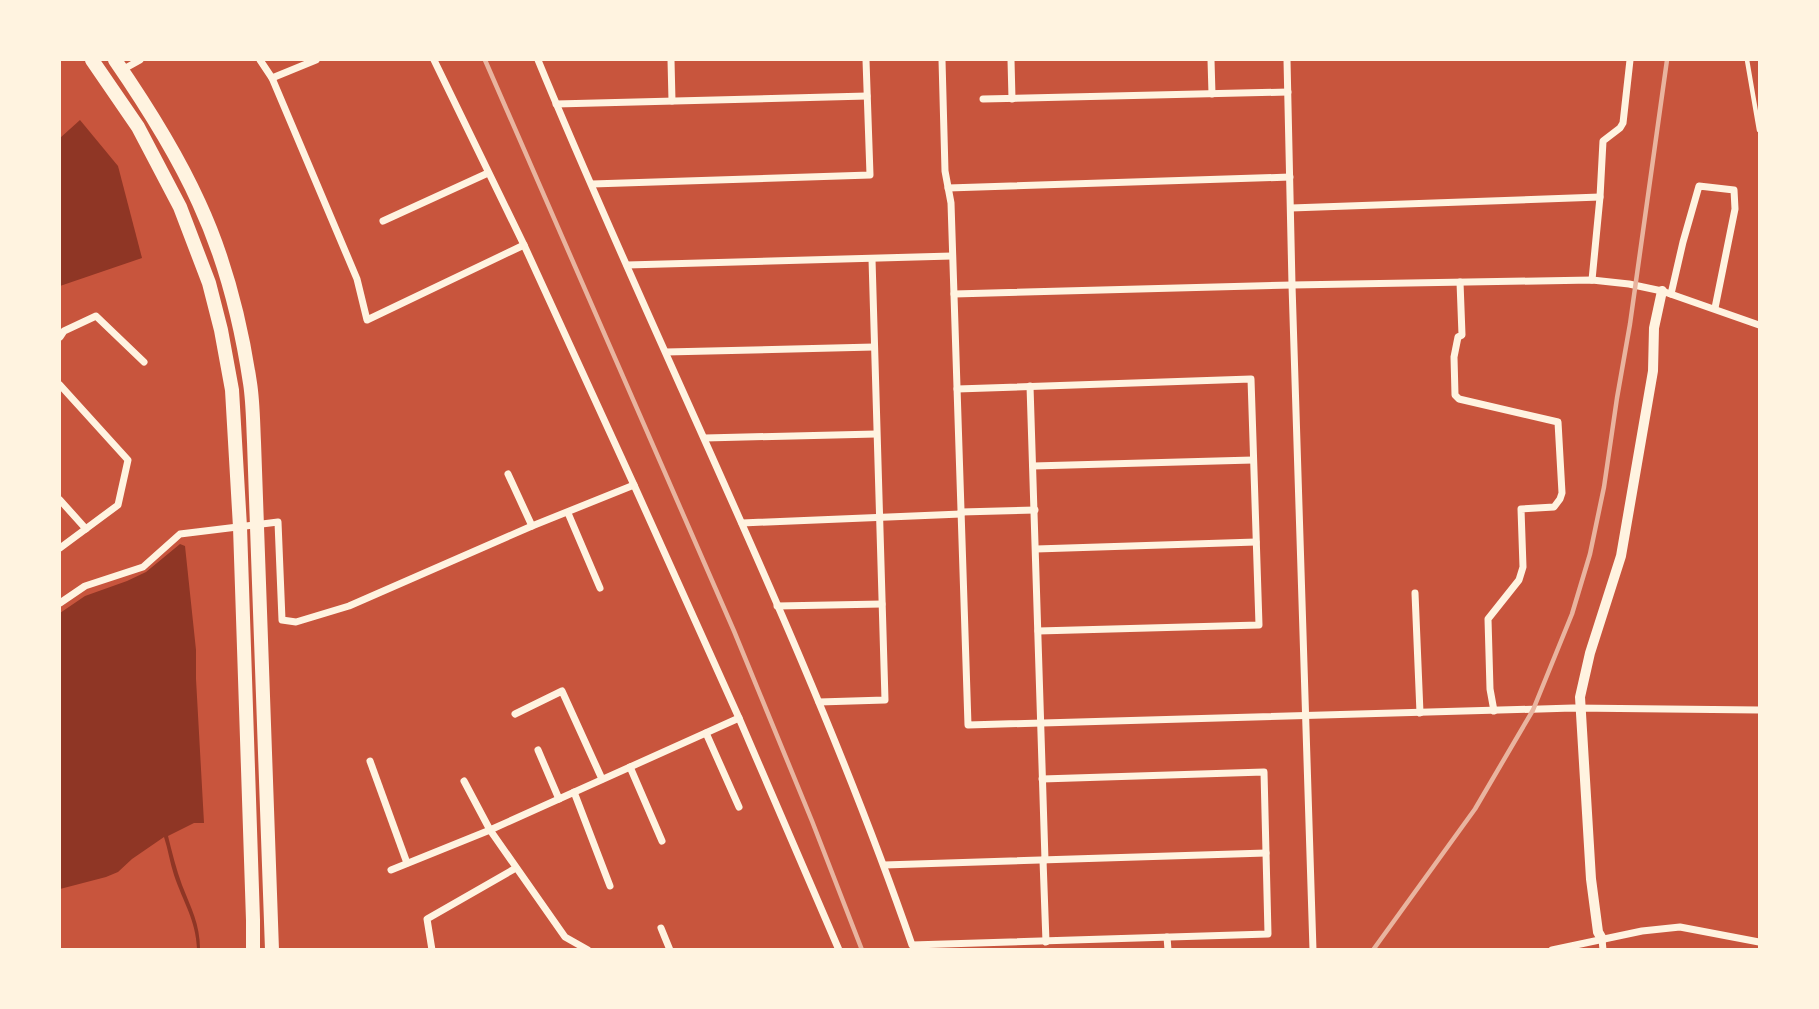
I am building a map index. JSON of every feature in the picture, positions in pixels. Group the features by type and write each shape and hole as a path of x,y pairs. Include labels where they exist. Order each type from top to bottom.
{"main road":[{"path":"92,60 138,127 180,206 209,283 232,390 240,527 253,950"},
{"path":"119,65 154,119 200,205 224,272 239,326 250,384 272,950"}],"street":[{"path":"119,65 140,60"},
{"path":"260,60 272,78 357,279 367,320 524,245"},
{"path":"272,78 313,60"},
{"path":"434,60 524,245 634,485 839,950"},
{"path":"538,60 819,702 884,865 912,945 1022,946 1046,942 1268,934 1264,772 1042,779"},
{"path":"671,60 672,101"},
{"path":"592,184 870,175 866,60"},
{"path":"942,60 945,171 951,203 968,725 1582,709 1759,710"},
{"path":"1011,60 1012,99"},
{"path":"1211,60 1212,94"},
{"path":"1287,60 1313,950"},
{"path":"1592,280 1603,141 1623,123 1630,60"},
{"path":"983,99 1288,92"},
{"path":"556,104 867,96"},
{"path":"383,221 488,173"},
{"path":"948,188 1290,177"},
{"path":"1603,944 1598,932 1591,879 1580,697 1590,653 1621,556 1653,371 1654,328 1699,186 1734,190 1735,209 1715,308"},
{"path":"1291,208 1600,197"},
{"path":"627,265 952,256"},
{"path":"819,702 885,700 872,259"},
{"path":"954,294 1592,280 1629,284 1667,293 1759,325"},
{"path":"1460,282 1462,335 1458,337 1454,357 1455,395 1558,422 1562,493 1560,499 1554,507 1521,509 1521,576 1488,619 1490,689 1494,711"},
{"path":"60,337 64,331 96,316 144,362"},
{"path":"666,352 874,347"},
{"path":"957,388 1251,379 1259,625 1038,631"},
{"path":"60,385 128,460 118,505 60,548"},
{"path":"1030,386 1046,942"},
{"path":"705,438 876,434"},
{"path":"1033,466 1253,460"},
{"path":"508,474 532,526"},
{"path":"60,603 85,586 143,567 180,534 278,522 282,620 296,622 349,606 532,526 634,485"},
{"path":"60,500 86,529"},
{"path":"741,523 1035,510"},
{"path":"568,513 600,589"},
{"path":"1036,549 1256,542"},
{"path":"1415,593 1420,713"},
{"path":"777,606 882,604"},
{"path":"516,714 562,691 602,779"},
{"path":"391,870 490,830 739,718"},
{"path":"706,733 739,807"},
{"path":"538,750 559,799"},
{"path":"370,761 407,863"},
{"path":"629,767 662,841"},
{"path":"464,781 490,830 565,937 588,950"},
{"path":"574,792 610,886"},
{"path":"884,865 1266,853"},
{"path":"432,950 427,919 516,868"},
{"path":"1552,950 1603,944 1680,927 1759,942"},
{"path":"661,928 670,950"},
{"path":"1167,937 1168,950"}],"lane":[{"path":"1746,60 1759,130"}],"shaded area":[{"path":"80,120 118,166 142,258 60,286 60,138"},
{"path":"180,544 185,546 196,650 204,823 194,823 168,836 197,924 200,949 197,949 192,920 174,875 164,837 118,872 60,889 60,613 85,596 146,572"}],"railway":[{"path":"485,60 734,631 862,950"},
{"path":"1373,950 1475,809 1533,710 1572,614 1590,554 1604,487 1667,60"}]}
